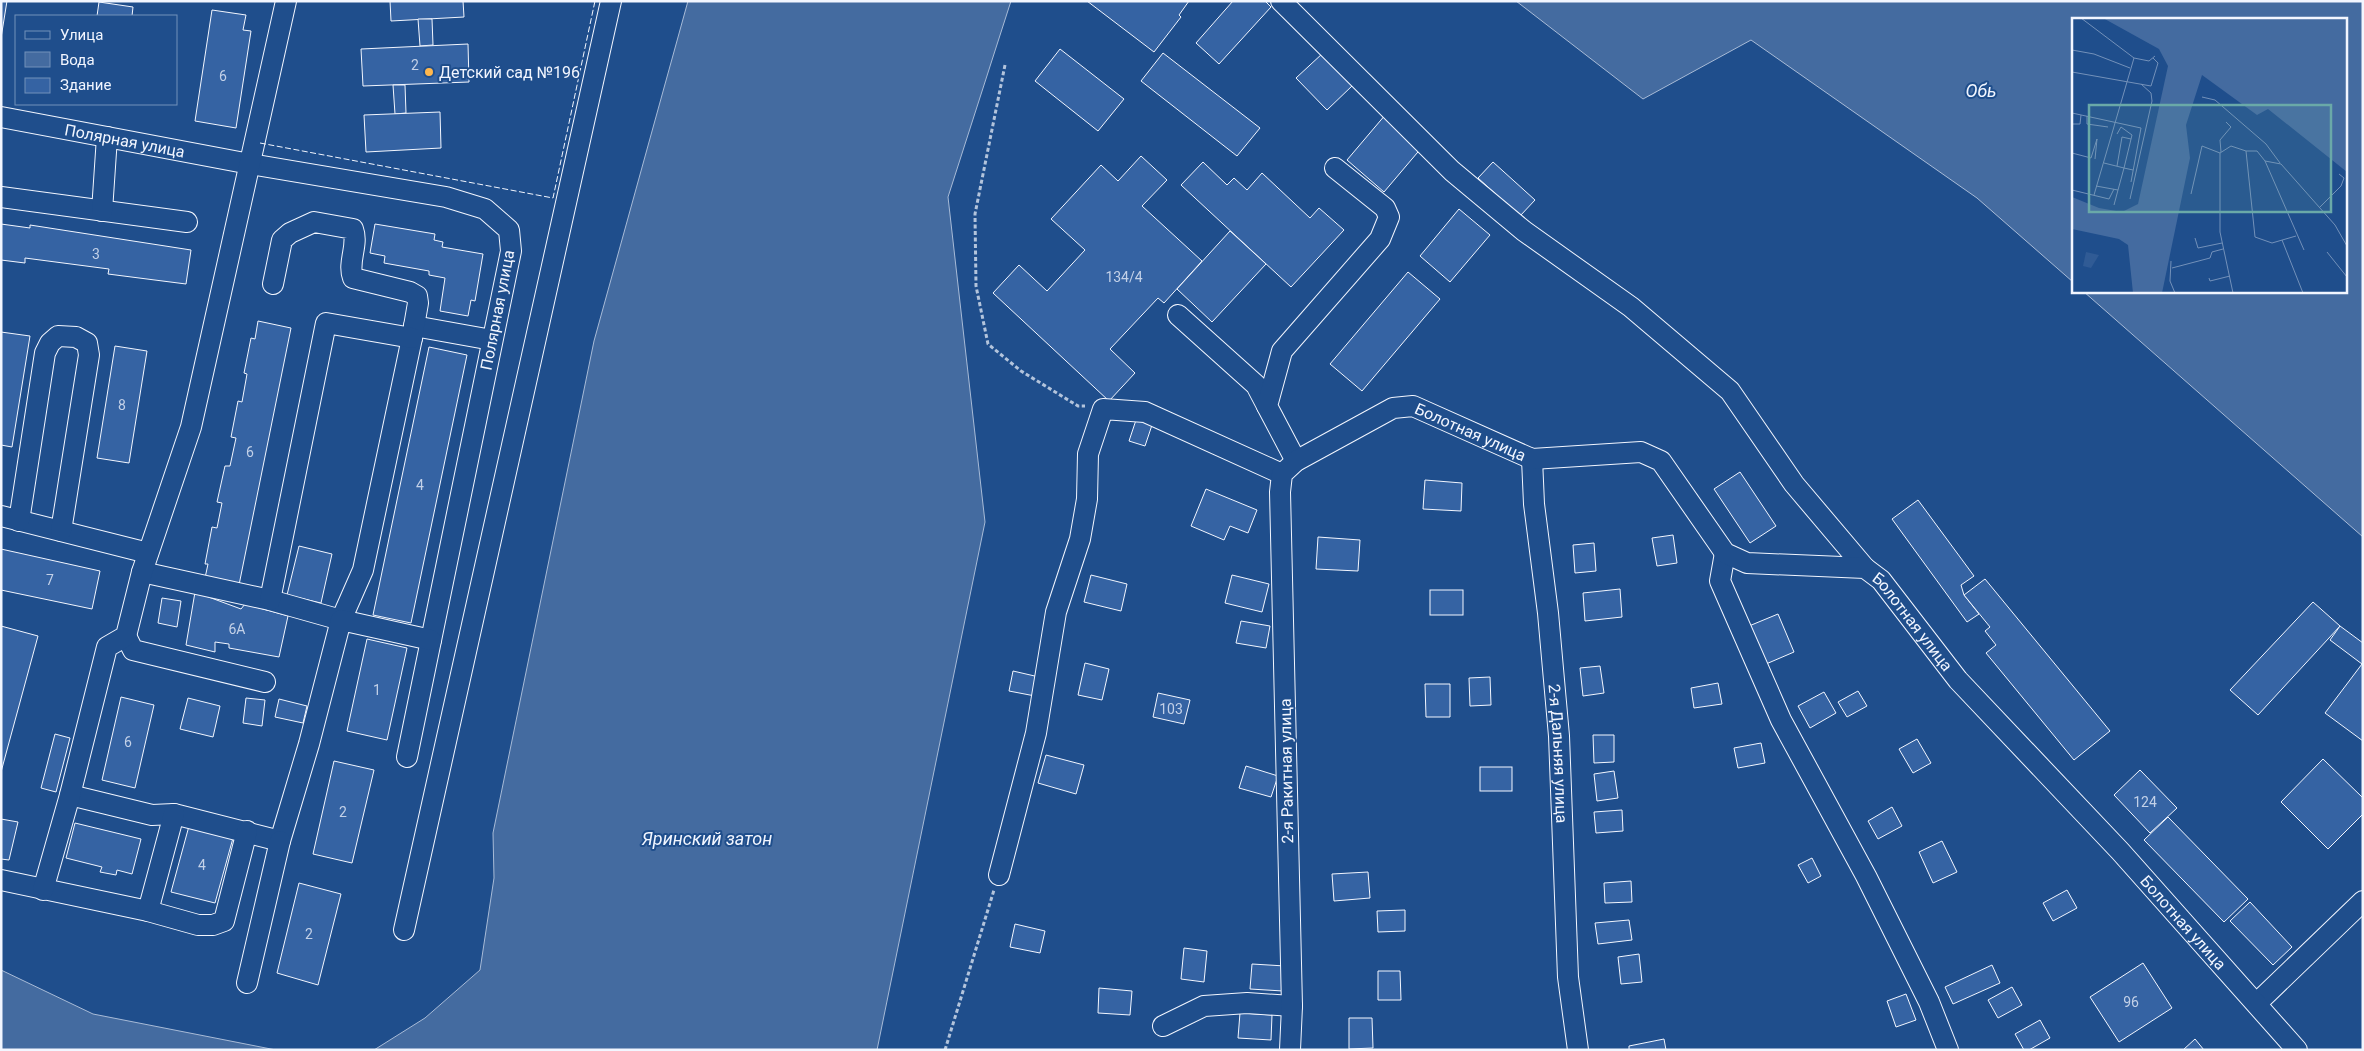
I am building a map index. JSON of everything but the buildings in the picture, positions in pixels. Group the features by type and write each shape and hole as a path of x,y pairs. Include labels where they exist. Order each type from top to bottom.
{"street":[{"path":"265,682 133,650 126,636 142,572 191,426 286,1"},
{"path":"404,930 611,1"},
{"path":"1281,1 1452,171 1524,231 1632,307 1730,391 1794,484 1865,568"},
{"name":"Полярная улица","path":"1,118 446,198 485,209 509,230 510,251 407,757"},
{"path":"102,211 107,138"},
{"path":"1267,406 1282,351 1380,239 1389,217 1386,208 1335,168"},
{"path":"1,197 187,222"},
{"path":"247,983 280,841 310,744 341,620 363,570 418,303 417,296 410,292 353,278 350,270 355,236 353,229 314,222 290,232 282,240 273,284"},
{"path":"1178,315 1256,386 1267,406 1286,475"},
{"path":"270,600 326,323 492,340"},
{"path":"61,531 89,355 87,344 76,337 58,336 50,343 45,353 10,518 61,531 148,553"},
{"name":"Болотная улица","path":"1286,475 1392,408 1413,406 1532,459 1641,452 1661,461 1725,553 1747,563 1865,568 1881,580 1958,680 2120,851 2297,1050"},
{"path":"999,875 1036,733 1056,612 1080,539 1087,499 1088,454 1103,409 1145,412 1286,475"},
{"name":"2-я Дальняя улица","path":"1532,459 1534,504 1548,613 1559,736 1568,977 1578,1050"},
{"name":"2-я Ракитная улица","path":"1286,475 1292,1006 1290,1050"},
{"path":"1725,553 1720,581 1781,720 1871,885 1929,1002 1948,1050"},
{"path":"142,572 270,600 341,620 431,640"},
{"path":"43,890 70,795 107,647 126,636"},
{"path":"70,795 152,815 174,814 247,831 280,841"},
{"path":"148,911 174,814"},
{"path":"1,880 148,911 198,925 213,925 224,921 247,831"},
{"path":"2257,1004 2363,901"},
{"path":"1163,1026 1204,1006 1247,1003 1292,1006"}],"path":[{"path":"1005,65 975,214 976,286 988,344 1021,371 1078,406 1103,409"},
{"path":"945,1050 999,875"}],"water":[{"name":"Яринский затон","path":"688,1 1011,1 948,197 985,522 877,1050 374,1050 425,1018 480,970 494,878 493,833 594,341"},
{"name":"Обь","path":"1516,1 2363,1 2363,537 2084,292 2346,292 2346,18 2072,18 2072,281 1977,198 1751,40 1643,99"},
{"path":"1,970 93,1014 276,1050 1,1050"}],"fence":[{"path":"260,143 553,198 595,1"}],"place":[{"name":"Детский сад №196","path":"429,72"}]}
